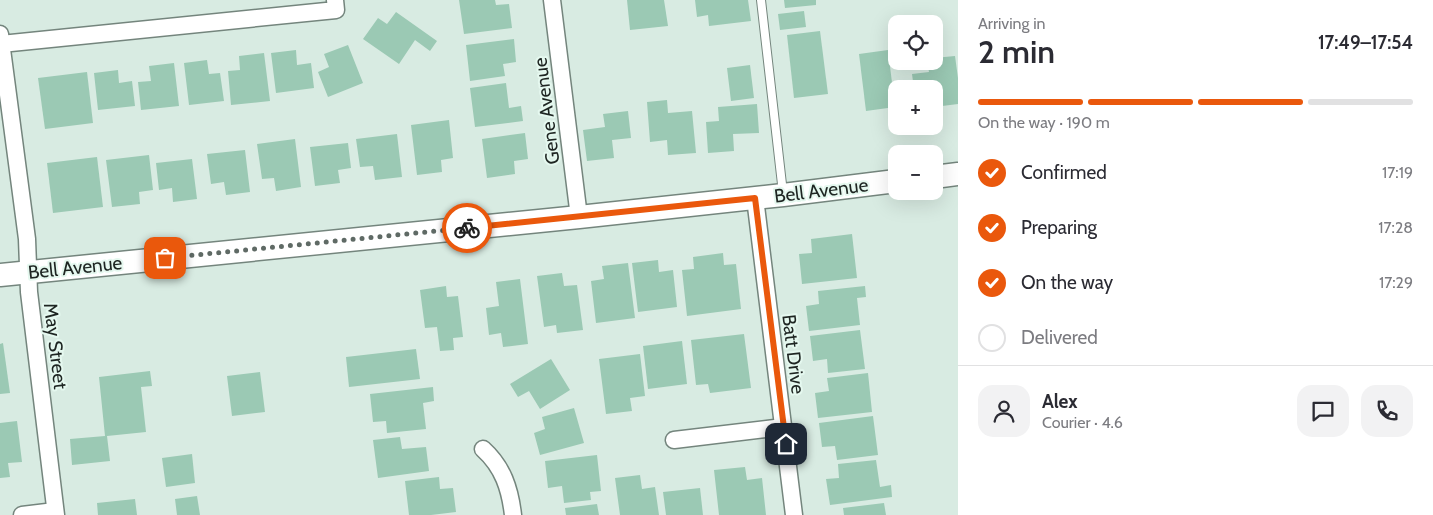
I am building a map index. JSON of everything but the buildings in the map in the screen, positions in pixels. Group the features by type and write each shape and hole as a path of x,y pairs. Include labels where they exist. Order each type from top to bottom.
{"main road":[{"path":"943,176 958,174"},
{"name":"Bell Avenue","path":"0,275 579,217 888,182"}],"street":[{"path":"1,39 336,10 335,0"},
{"name":"Gene Avenue","path":"552,0 579,217"},
{"name":"May Street","path":"1,39 27,239 27,272 56,513"},
{"name":"Batt Drive","path":"755,198 794,515"},
{"path":"674,440 783,427"},
{"path":"483,449 501,469 506,482 513,515"},
{"path":"22,515 56,513"}],"lane":[{"path":"761,0 783,195"}],"way so far":[{"path":"165,258 467,228"}],"route":[{"path":"467,228 755,198 758,234 786,444"}]}
